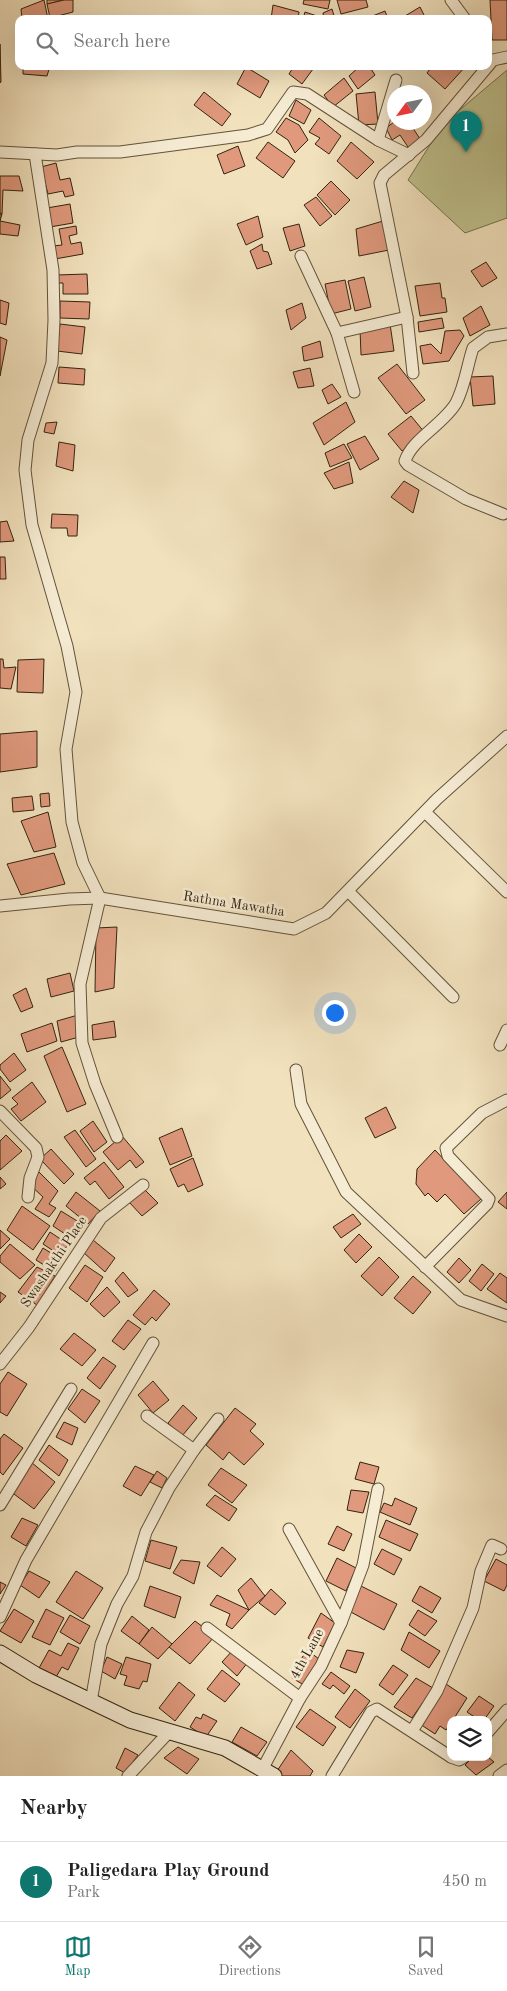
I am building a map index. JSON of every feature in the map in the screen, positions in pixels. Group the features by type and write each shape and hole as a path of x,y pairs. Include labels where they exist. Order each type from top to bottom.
{"street":[{"path":"451,0 461,15"},
{"path":"492,60 507,57"},
{"path":"413,373 407,317 380,183 384,175 426,140 482,70"},
{"path":"378,140 396,80"},
{"path":"0,152 57,155 77,152 120,152 248,135 267,129 293,92 307,94 378,140 409,156"},
{"path":"36,154 53,270 54,320 52,363 28,440 25,470 32,526 67,646 76,692 66,749 72,822 83,863 100,898 80,984 82,1043 95,1084 117,1138"},
{"path":"301,256 337,333 354,392"},
{"path":"337,333 407,317"},
{"path":"503,514 466,499 408,465 406,460 408,452 444,419 456,404 463,386 472,348 488,337 507,334"},
{"name":"Rathna Mawatha","path":"0,906 100,898 294,929 326,913 425,812 507,736"},
{"path":"425,812 507,892"},
{"path":"348,892 453,997"},
{"path":"500,1045 507,1030"},
{"path":"296,1070 301,1104 346,1192 461,1300 507,1316"},
{"path":"425,1267 487,1204 489,1198 448,1156 446,1148 482,1114 507,1100"},
{"path":"0,1111 36,1148 38,1157 30,1178 28,1197"},
{"name":"Swashakthi Place","path":"0,1364 29,1327 101,1218 143,1185"},
{"path":"0,1617 26,1560 153,1342"},
{"path":"0,1505 70,1389"},
{"path":"147,1416 194,1450"},
{"path":"91,1702 101,1644 117,1604 132,1576 146,1532 169,1488 194,1450 218,1419"},
{"path":"341,1622 363,1565 378,1489"},
{"name":"4th Lane","path":"268,1772 300,1698 321,1666 341,1622 289,1529"},
{"path":"412,1731 437,1692 469,1616 481,1571 492,1545 501,1549"},
{"path":"207,1628 300,1698"},
{"path":"0,1653 36,1675 130,1720 225,1748 268,1772"},
{"path":"332,1776 371,1712 376,1709 447,1754"},
{"path":"492,1727 507,1710"},
{"path":"128,1776 169,1732"},
{"path":"499,1776 507,1770"}],"green space":[{"path":"507,70 507,218 465,233 408,180 443,124"}],"building":[{"path":"44,0 47,15 22,15 21,9"},
{"path":"47,0 64,0 47,4"},
{"path":"73,0 73,12 62,15 49,15 47,4"},
{"path":"304,0 330,0 328,9 303,4"},
{"path":"337,0 366,0 368,7 341,14"},
{"path":"490,0 507,0 507,40 492,40"},
{"path":"273,5 299,12 299,15 272,15"},
{"path":"420,7 424,15 407,15"},
{"path":"332,9 334,15 323,15 323,13"},
{"path":"385,11 386,15 375,15"},
{"path":"0,44 1,82 0,83"},
{"path":"23,70 49,70 47,76 23,74"},
{"path":"244,70 251,70 269,81 260,98 237,84"},
{"path":"292,70 312,70 302,84 289,74"},
{"path":"356,70 372,70 375,75 358,89 349,76"},
{"path":"429,70 462,70 445,89 427,73"},
{"path":"344,78 353,91 333,107 324,95"},
{"path":"204,92 231,114 222,126 194,105"},
{"path":"375,92 378,124 359,125 356,94"},
{"path":"296,100 311,110 304,124 289,116"},
{"path":"286,118 299,125 308,140 295,153 288,140 276,132"},
{"path":"319,118 341,136 329,154 315,144 320,138 309,132"},
{"path":"387,130 414,130 422,142 410,150 400,135 392,140"},
{"path":"268,142 295,161 283,178 256,158"},
{"path":"351,142 374,162 357,179 337,161"},
{"path":"238,146 245,166 224,174 217,155"},
{"path":"56,163 60,180 70,178 74,195 65,197 63,191 48,194 41,167"},
{"path":"0,176 19,176 23,191 3,190 2,214 0,213"},
{"path":"331,181 350,200 335,215 317,195"},
{"path":"316,197 332,216 320,226 304,205"},
{"path":"70,204 73,223 50,227 47,208"},
{"path":"258,216 263,237 246,245 237,224"},
{"path":"0,221 20,225 18,236 0,234"},
{"path":"383,221 389,250 359,256 356,229"},
{"path":"299,224 305,246 290,251 283,228"},
{"path":"76,226 77,234 69,236 71,244 81,242 83,254 55,259 53,246 62,245 59,229"},
{"path":"262,244 263,251 268,252 272,264 257,269 250,251"},
{"path":"486,262 497,278 482,287 471,271"},
{"path":"87,274 88,294 63,294 63,283 56,283 56,275"},
{"path":"364,277 371,307 355,311 348,281"},
{"path":"345,280 351,309 331,314 325,284"},
{"path":"440,283 442,298 445,298 447,312 420,316 415,286"},
{"path":"0,300 9,303 6,325 0,323"},
{"path":"60,301 90,302 89,319 60,318"},
{"path":"302,303 306,318 291,330 286,310"},
{"path":"481,306 490,325 470,336 463,318"},
{"path":"442,318 444,328 419,332 418,322"},
{"path":"60,324 85,327 82,354 57,351"},
{"path":"390,324 394,351 361,355 360,329"},
{"path":"460,330 464,336 449,361 423,364 420,346 431,344 441,354 445,331"},
{"path":"0,337 7,340 0,376"},
{"path":"320,341 323,357 304,361 302,347"},
{"path":"397,364 425,400 406,414 378,378"},
{"path":"59,367 85,369 84,385 58,383"},
{"path":"310,368 314,386 298,388 293,372"},
{"path":"493,376 495,404 473,406 470,377"},
{"path":"332,384 341,397 328,404 322,390"},
{"path":"346,402 355,422 324,445 313,423"},
{"path":"411,416 425,433 402,451 388,434"},
{"path":"57,422 54,434 44,432 46,423"},
{"path":"365,436 379,459 360,470 347,444"},
{"path":"59,442 75,445 73,471 56,466"},
{"path":"344,444 352,458 330,467 325,453"},
{"path":"349,462 353,483 334,489 324,473"},
{"path":"404,481 419,490 413,513 391,497"},
{"path":"52,514 78,515 77,536 68,536 67,528 51,528"},
{"path":"7,521 14,541 0,542 0,522"},
{"path":"0,557 5,557 6,579 0,579"},
{"path":"0,659 3,659 4,668 16,667 11,689 0,688"},
{"path":"44,659 43,693 17,692 18,660"},
{"path":"37,731 37,767 0,772 0,734"},
{"path":"49,793 50,806 41,807 40,794"},
{"path":"32,796 34,810 13,812 12,798"},
{"path":"48,812 56,847 34,852 21,821"},
{"path":"54,853 65,884 21,895 7,864"},
{"path":"117,927 114,988 95,992 96,928"},
{"path":"70,973 74,991 51,997 47,979"},
{"path":"26,988 33,1007 21,1012 13,995"},
{"path":"78,1015 79,1037 61,1042 57,1021"},
{"path":"114,1021 116,1037 93,1040 92,1025"},
{"path":"52,1023 57,1041 27,1052 21,1034"},
{"path":"62,1047 86,1104 67,1112 44,1056"},
{"path":"14,1053 26,1070 10,1082 0,1069 0,1065"},
{"path":"0,1076 11,1090 0,1099"},
{"path":"32,1082 46,1102 21,1121 11,1109 18,1104 12,1098"},
{"path":"386,1107 396,1128 375,1138 365,1118"},
{"path":"93,1121 107,1142 94,1152 80,1131"},
{"path":"182,1128 192,1156 170,1165 159,1138"},
{"path":"75,1130 96,1159 86,1167 64,1137"},
{"path":"6,1135 22,1151 0,1170 0,1141"},
{"path":"122,1136 144,1162 136,1168 130,1160 118,1170 103,1152"},
{"path":"51,1149 74,1174 64,1184 40,1159"},
{"path":"435,1150 481,1199 464,1214 445,1194 437,1202 428,1193 425,1196 416,1184 417,1169"},
{"path":"193,1158 203,1185 188,1192 184,1184 178,1187 170,1169"},
{"path":"104,1162 124,1187 109,1199 95,1181 90,1185 84,1178"},
{"path":"39,1172 58,1191 49,1204 56,1208 49,1217 35,1209 43,1197 29,1184"},
{"path":"0,1177 6,1184 0,1189"},
{"path":"144,1189 158,1203 142,1216 129,1202"},
{"path":"76,1192 100,1211 88,1224 66,1206"},
{"path":"507,1192 507,1209 498,1202"},
{"path":"22,1206 50,1226 33,1250 7,1230"},
{"path":"61,1211 82,1224 71,1238 53,1226"},
{"path":"353,1214 361,1224 341,1238 333,1227"},
{"path":"0,1230 10,1239 0,1249"},
{"path":"50,1232 68,1244 61,1256 43,1244"},
{"path":"359,1234 372,1247 356,1263 344,1250"},
{"path":"93,1240 115,1258 105,1272 83,1252"},
{"path":"10,1244 35,1265 20,1279 0,1262 0,1256"},
{"path":"43,1248 62,1260 55,1272 36,1260"},
{"path":"379,1257 399,1277 382,1296 361,1276"},
{"path":"459,1258 471,1270 459,1283 447,1272"},
{"path":"482,1264 494,1274 481,1291 469,1281"},
{"path":"85,1265 103,1277 87,1302 69,1288"},
{"path":"37,1267 55,1276 37,1305 18,1292"},
{"path":"123,1272 138,1290 128,1297 115,1281"},
{"path":"500,1273 507,1278 507,1303 487,1289"},
{"path":"413,1276 431,1292 413,1314 394,1298"},
{"path":"107,1287 120,1302 104,1317 90,1304"},
{"path":"154,1290 170,1304 156,1321 152,1317 145,1325 133,1315"},
{"path":"0,1292 6,1296 0,1303"},
{"path":"128,1320 141,1329 124,1350 112,1341"},
{"path":"74,1333 96,1350 82,1366 60,1349"},
{"path":"103,1357 116,1366 100,1389 87,1378"},
{"path":"8,1372 27,1384 7,1416 0,1412 0,1384"},
{"path":"153,1381 169,1400 153,1413 138,1395"},
{"path":"82,1389 100,1401 85,1423 68,1409"},
{"path":"183,1405 197,1418 182,1436 168,1423"},
{"path":"235,1408 256,1424 250,1431 264,1444 244,1465 229,1452 223,1460 206,1445"},
{"path":"64,1422 78,1428 72,1445 56,1437"},
{"path":"4,1434 23,1448 3,1475 0,1472 0,1439"},
{"path":"49,1445 68,1460 59,1476 39,1460"},
{"path":"31,1462 55,1482 34,1509 10,1491"},
{"path":"360,1462 379,1467 374,1484 355,1479"},
{"path":"135,1466 154,1475 141,1496 123,1486"},
{"path":"221,1468 247,1485 232,1503 208,1485"},
{"path":"157,1471 167,1478 162,1488 150,1482"},
{"path":"351,1490 369,1492 363,1513 347,1510"},
{"path":"215,1495 237,1509 229,1521 206,1505"},
{"path":"395,1498 417,1508 410,1525 380,1512 384,1503 392,1506"},
{"path":"22,1518 38,1525 26,1546 11,1537"},
{"path":"386,1520 418,1534 410,1551 379,1537"},
{"path":"337,1526 352,1534 344,1551 328,1544"},
{"path":"151,1540 177,1547 170,1569 145,1561"},
{"path":"222,1547 236,1559 221,1577 207,1566"},
{"path":"382,1549 402,1559 394,1575 374,1564"},
{"path":"337,1558 356,1568 346,1591 326,1581"},
{"path":"496,1559 507,1565 507,1585 504,1591 484,1581"},
{"path":"181,1560 200,1562 194,1584 173,1573"},
{"path":"29,1571 50,1582 39,1598 20,1585"},
{"path":"76,1571 103,1588 83,1619 56,1602"},
{"path":"251,1578 265,1596 249,1610 238,1590"},
{"path":"0,1582 6,1585 0,1594"},
{"path":"359,1585 397,1604 384,1630 349,1611"},
{"path":"150,1586 181,1597 175,1618 144,1606"},
{"path":"420,1586 441,1598 432,1613 412,1601"},
{"path":"271,1589 286,1603 275,1615 259,1603"},
{"path":"217,1595 249,1610 232,1629 226,1625 230,1614 210,1605"},
{"path":"14,1609 34,1621 21,1643 0,1631"},
{"path":"46,1609 64,1618 50,1645 32,1637"},
{"path":"418,1610 437,1621 425,1636 409,1625"},
{"path":"321,1613 335,1623 323,1647 308,1638"},
{"path":"70,1615 90,1626 80,1644 60,1632"},
{"path":"132,1616 149,1630 139,1644 121,1631"},
{"path":"195,1621 215,1636 190,1664 169,1647"},
{"path":"152,1627 172,1644 158,1659 139,1644"},
{"path":"409,1632 440,1651 429,1668 401,1650"},
{"path":"68,1643 79,1648 68,1670 62,1667 56,1677 39,1668 49,1650 61,1656"},
{"path":"234,1649 248,1662 237,1676 222,1662"},
{"path":"307,1650 319,1659 316,1662 319,1664 304,1685 292,1678 298,1668 296,1667"},
{"path":"347,1650 364,1653 356,1673 340,1667"},
{"path":"107,1657 122,1664 115,1679 101,1671"},
{"path":"126,1657 151,1664 147,1682 143,1681 139,1689 124,1685 127,1676 120,1674"},
{"path":"393,1665 408,1675 393,1695 379,1685"},
{"path":"222,1670 240,1684 225,1702 207,1689"},
{"path":"331,1672 350,1686 344,1694 333,1685 330,1689 322,1684"},
{"path":"416,1678 433,1688 412,1718 394,1707"},
{"path":"179,1682 195,1695 175,1721 159,1708"},
{"path":"446,1684 467,1698 456,1716 447,1716 446,1730 440,1726 435,1734 420,1724"},
{"path":"355,1689 370,1701 350,1728 335,1717"},
{"path":"479,1696 494,1706 487,1716 473,1716 467,1712"},
{"path":"310,1709 336,1727 323,1746 296,1727"},
{"path":"203,1714 217,1721 206,1737 190,1727 196,1717 201,1719"},
{"path":"241,1727 267,1742 257,1756 232,1742"},
{"path":"178,1747 199,1759 187,1774 164,1758"},
{"path":"125,1748 138,1755 125,1773 116,1768"},
{"path":"291,1750 313,1771 310,1776 278,1776 275,1774"},
{"path":"492,1760 494,1762 476,1775 465,1765 469,1761"}],"place":[{"name":"Paligedara Play Ground","path":"466,152"}]}
